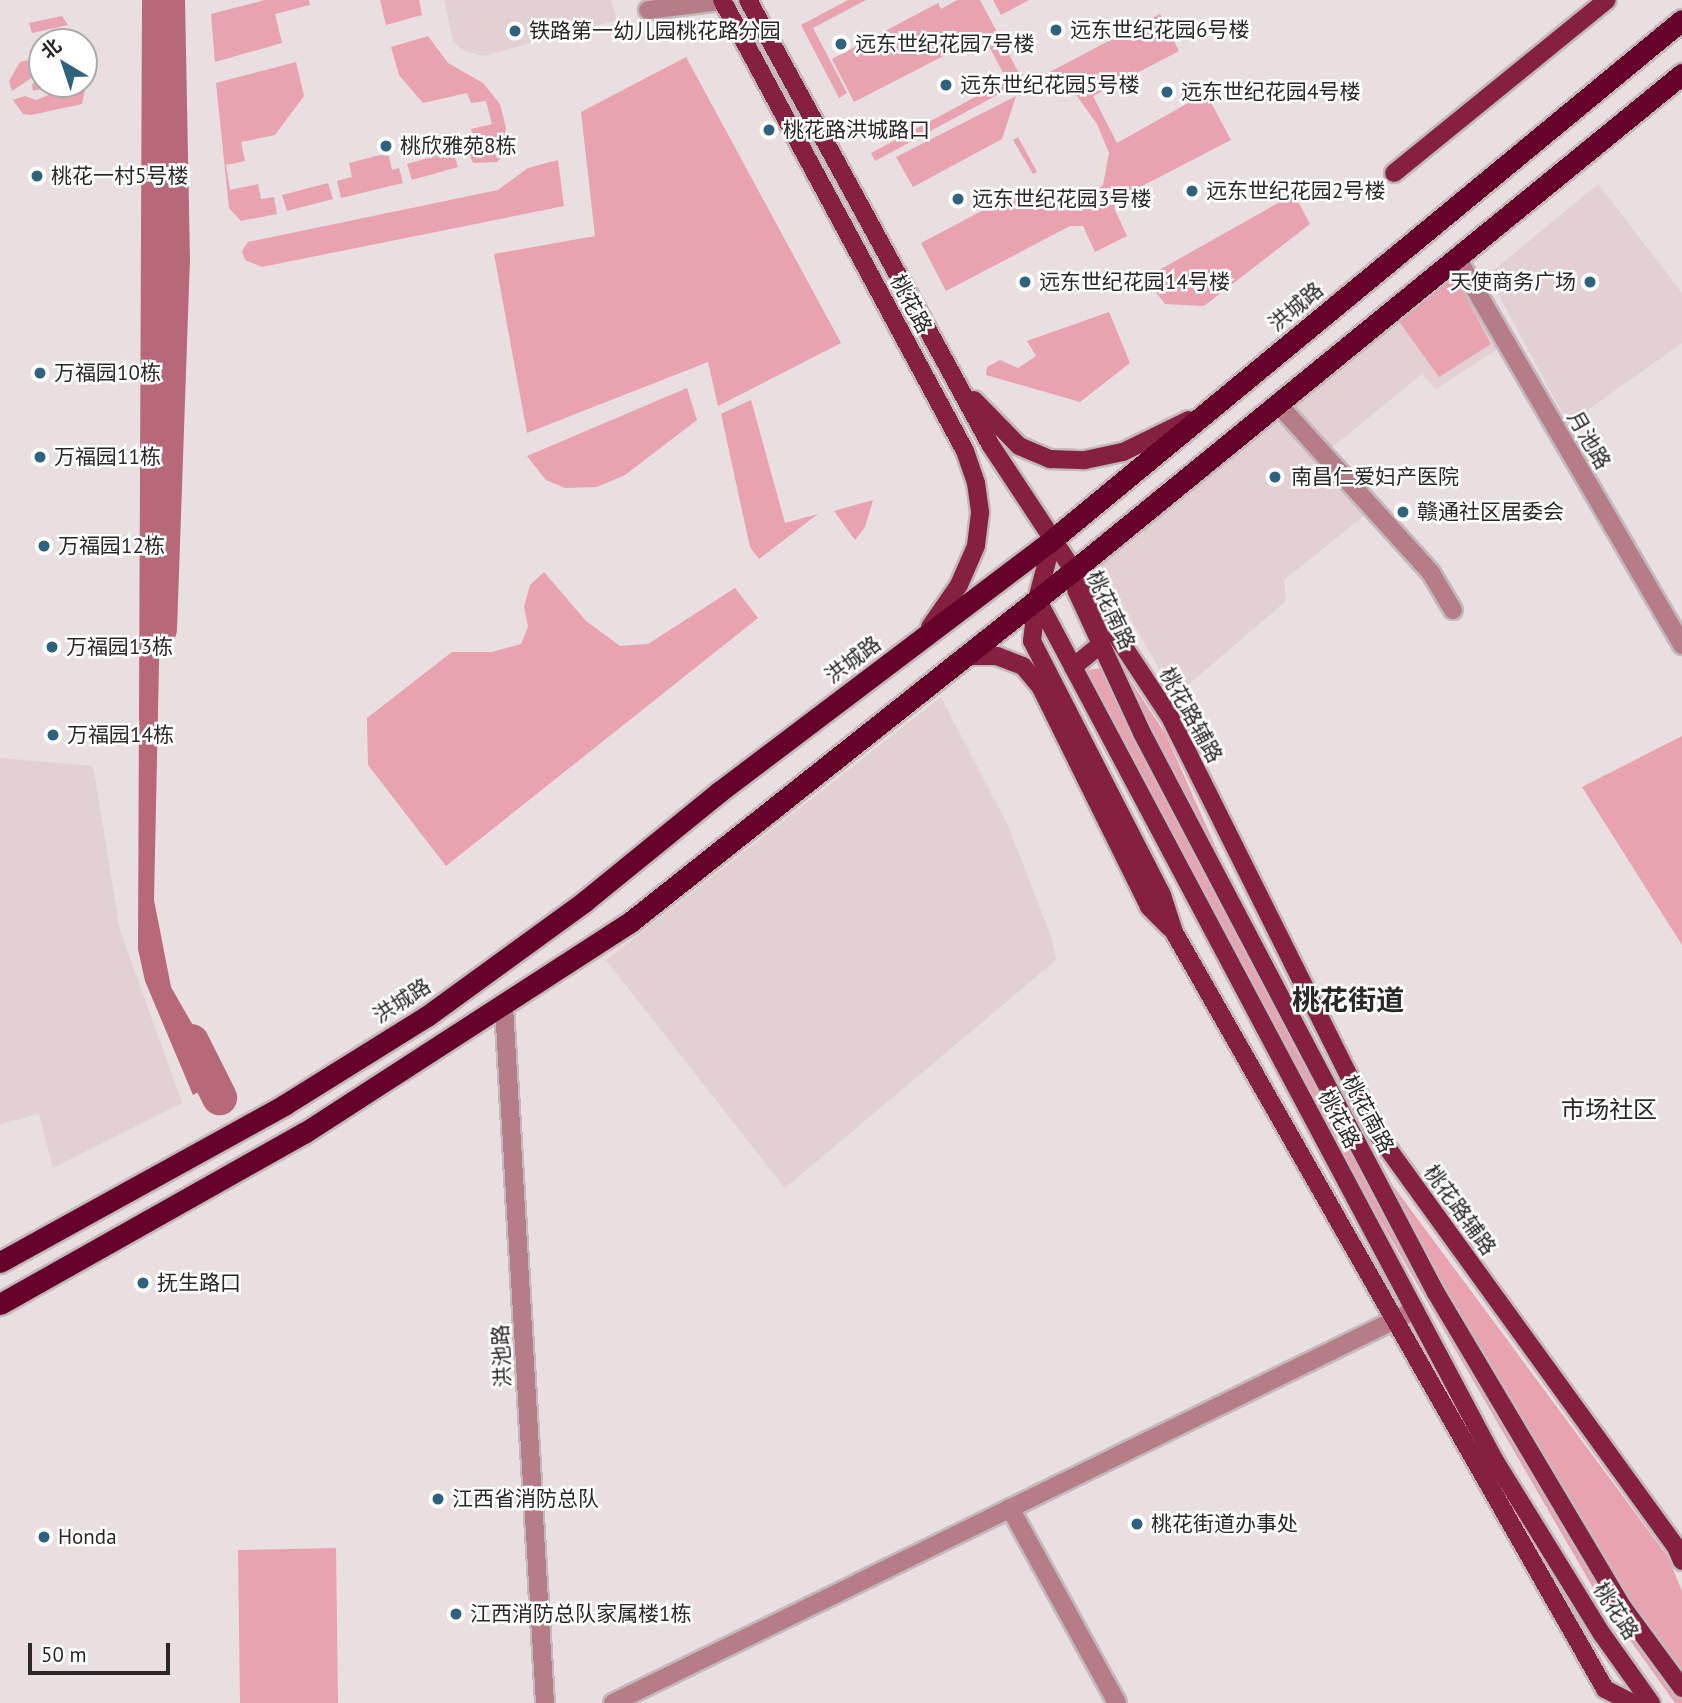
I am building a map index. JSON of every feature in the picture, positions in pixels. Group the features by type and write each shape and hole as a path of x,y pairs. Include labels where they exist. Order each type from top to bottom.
{"highway":[{"name":"洪城路","path":"0,1262 284,1105 427,1016 564,916 1053,539 1682,20"},
{"path":"0,1304 304,1133 504,1007 629,923 1071,572 1682,74"},
{"path":"0,1248 59,1230"},
{"path":"0,1312 40,1282"}],"main road":[{"name":"桃花路","path":"748,0 990,444 1053,539 1071,572"},
{"path":"1394,173 1607,0"},
{"name":"桃花路","path":"722,1 965,451 976,483 980,513 976,546 960,585 923,638"},
{"path":"951,373 1019,446 1050,459 1085,460 1124,452 1208,411"},
{"path":"1053,539 1037,599 1032,641 1162,895 1174,932 1608,1696 1632,1703"},
{"name":"桃花南路","path":"1071,572 1142,733 1436,1293 1624,1609 1682,1689"},
{"name":"桃花路辅路","path":"1071,572 1169,715 1377,1135 1669,1536 1682,1561"},
{"name":"桃花路","path":"1037,599 1495,1461 1602,1634 1651,1703"},
{"path":"1073,667 1101,644"},
{"path":"964,656 996,656 1023,666 1040,686 1149,906 1174,932"}],"street":[{"path":"648,10 722,1"},
{"name":"月池路","path":"1457,257 1682,645"},
{"path":"1278,404 1431,573 1454,610"},
{"name":"洪池路","path":"504,1007 545,1703"},
{"path":"613,1703 1415,1310"},
{"path":"1010,1508 1116,1703"}],"shaded area":[{"path":"142,0 173,0 154,900 171,987 223,1078 193,1095 145,981 138,949"},
{"path":"265,0 309,0 310,5 275,14 282,43 215,62 211,14"},
{"path":"380,0 419,0 422,15 386,25"},
{"name":"铁路第一幼儿园桃花路分园","path":"444,0 611,0 617,20 483,56 462,50 453,41"},
{"path":"848,0 866,0 813,28 847,93 839,98 801,25"},
{"path":"957,0 980,0 1023,81 875,161 871,153 1007,80 983,35 962,46 950,24 961,47 854,102 832,59 938,3 941,9"},
{"path":"993,0 1029,0 1001,15"},
{"path":"1160,14 1179,51 1093,96 1117,143 1206,93 1231,140 1119,198 1114,208 1127,236 1095,252 1083,226 1070,226 946,291 921,243 1025,188 1045,198 1086,199 1103,185 1109,153 1097,124 1072,89 1044,75"},
{"path":"62,16 68,25 30,28 29,23"},
{"path":"428,36 448,63 483,83 500,104 506,128 504,154 497,162 473,163 467,148 474,145 471,129 492,124 486,101 471,103 467,93 423,103 399,75 391,47"},
{"path":"686,57 841,343 718,406 708,362 527,433 494,254 595,236 581,112"},
{"path":"28,60 28,80 12,91 9,81 20,62"},
{"path":"296,62 304,96 275,135 241,142 245,161 226,165 230,190 258,184 261,199 274,197 277,214 241,221 229,208 216,83"},
{"path":"25,96 36,100 83,98 82,104 31,115 23,114 13,100"},
{"path":"1016,96 1002,139 913,187 896,157"},
{"path":"1018,137 1037,172 1033,174 1013,140"},
{"path":"453,151 458,167 412,180 407,164"},
{"path":"388,153 392,170 399,168 403,183 341,198 337,181 352,177 349,163"},
{"path":"558,160 564,206 262,267 245,260 242,251 248,242 498,190 528,168"},
{"path":"328,183 333,199 287,211 282,195"},
{"name":"天使商务广场","path":"1598,184 1682,293 1682,343 1568,424 1488,275"},
{"path":"1294,194 1310,224 1204,306 1165,304 1145,278"},
{"name":"南昌仁爱妇产医院","path":"1456,264 1504,345 1436,389 1422,374 1331,448 1376,506 1284,580 1286,601 1175,696 1101,568 1109,550"},
{"path":"1454,274 1491,344 1439,377 1395,316"},
{"path":"1109,312 1130,363 1080,402 986,375 987,367 1000,360 1018,368 1036,356 1027,341"},
{"path":"687,388 697,420 625,475 597,487 565,488 546,480 527,456"},
{"path":"751,400 785,523 818,514 759,559 750,547 721,414"},
{"path":"873,500 865,527 855,540 834,511"},
{"path":"544,572 586,621 620,646 648,644 735,588 758,618 446,866 368,765 367,718 452,652 492,652 521,644 528,627 524,607 530,585"},
{"path":"1108,667 1132,683 1166,735 1305,1049 1353,1127 1333,1139 1087,670"},
{"path":"941,697 1008,826 1052,939 1056,960 785,1188 606,960"},
{"path":"1682,736 1682,945 1582,787"},
{"path":"0,758 93,766 120,930 182,1103 53,1168 39,1114 0,1124"},
{"path":"1362,1144 1668,1557 1682,1591 1682,1703 1675,1703 1595,1591 1342,1154"},
{"path":"336,1548 338,1703 240,1703 238,1550"}],"waterway":[{"path":"159,629 172,260 167,0"},
{"path":"191,1041 219,1097"}],"place":[{"name":"远东世纪花园6号楼","path":"1056,30"},
{"name":"铁路第一幼儿园桃花路分园","path":"515,31"},
{"name":"远东世纪花园7号楼","path":"841,44"},
{"name":"远东世纪花园5号楼","path":"946,85"},
{"name":"远东世纪花园4号楼","path":"1167,92"},
{"name":"桃花路洪城路口","path":"769,130"},
{"name":"桃欣雅苑8栋","path":"386,146"},
{"name":"桃花一村5号楼","path":"37,176"},
{"name":"远东世纪花园2号楼","path":"1192,191"},
{"name":"远东世纪花园3号楼","path":"958,199"},
{"name":"远东世纪花园14号楼","path":"1025,282"},
{"name":"天使商务广场","path":"1590,282"},
{"name":"万福园10栋","path":"40,373"},
{"name":"万福园11栋","path":"40,457"},
{"name":"南昌仁爱妇产医院","path":"1275,477"},
{"name":"赣通社区居委会","path":"1403,512"},
{"name":"万福园12栋","path":"44,546"},
{"name":"万福园13栋","path":"52,647"},
{"name":"万福园14栋","path":"53,735"},
{"name":"抚生路口","path":"143,1283"},
{"name":"江西省消防总队","path":"438,1499"},
{"name":"桃花街道办事处","path":"1137,1524"},
{"name":"Honda","path":"44,1537"},
{"name":"江西消防总队家属楼1栋","path":"456,1614"}],"district":[{"name":"桃花街道","path":"1348,1000"},
{"name":"市场社区","path":"1609,1110"}]}
